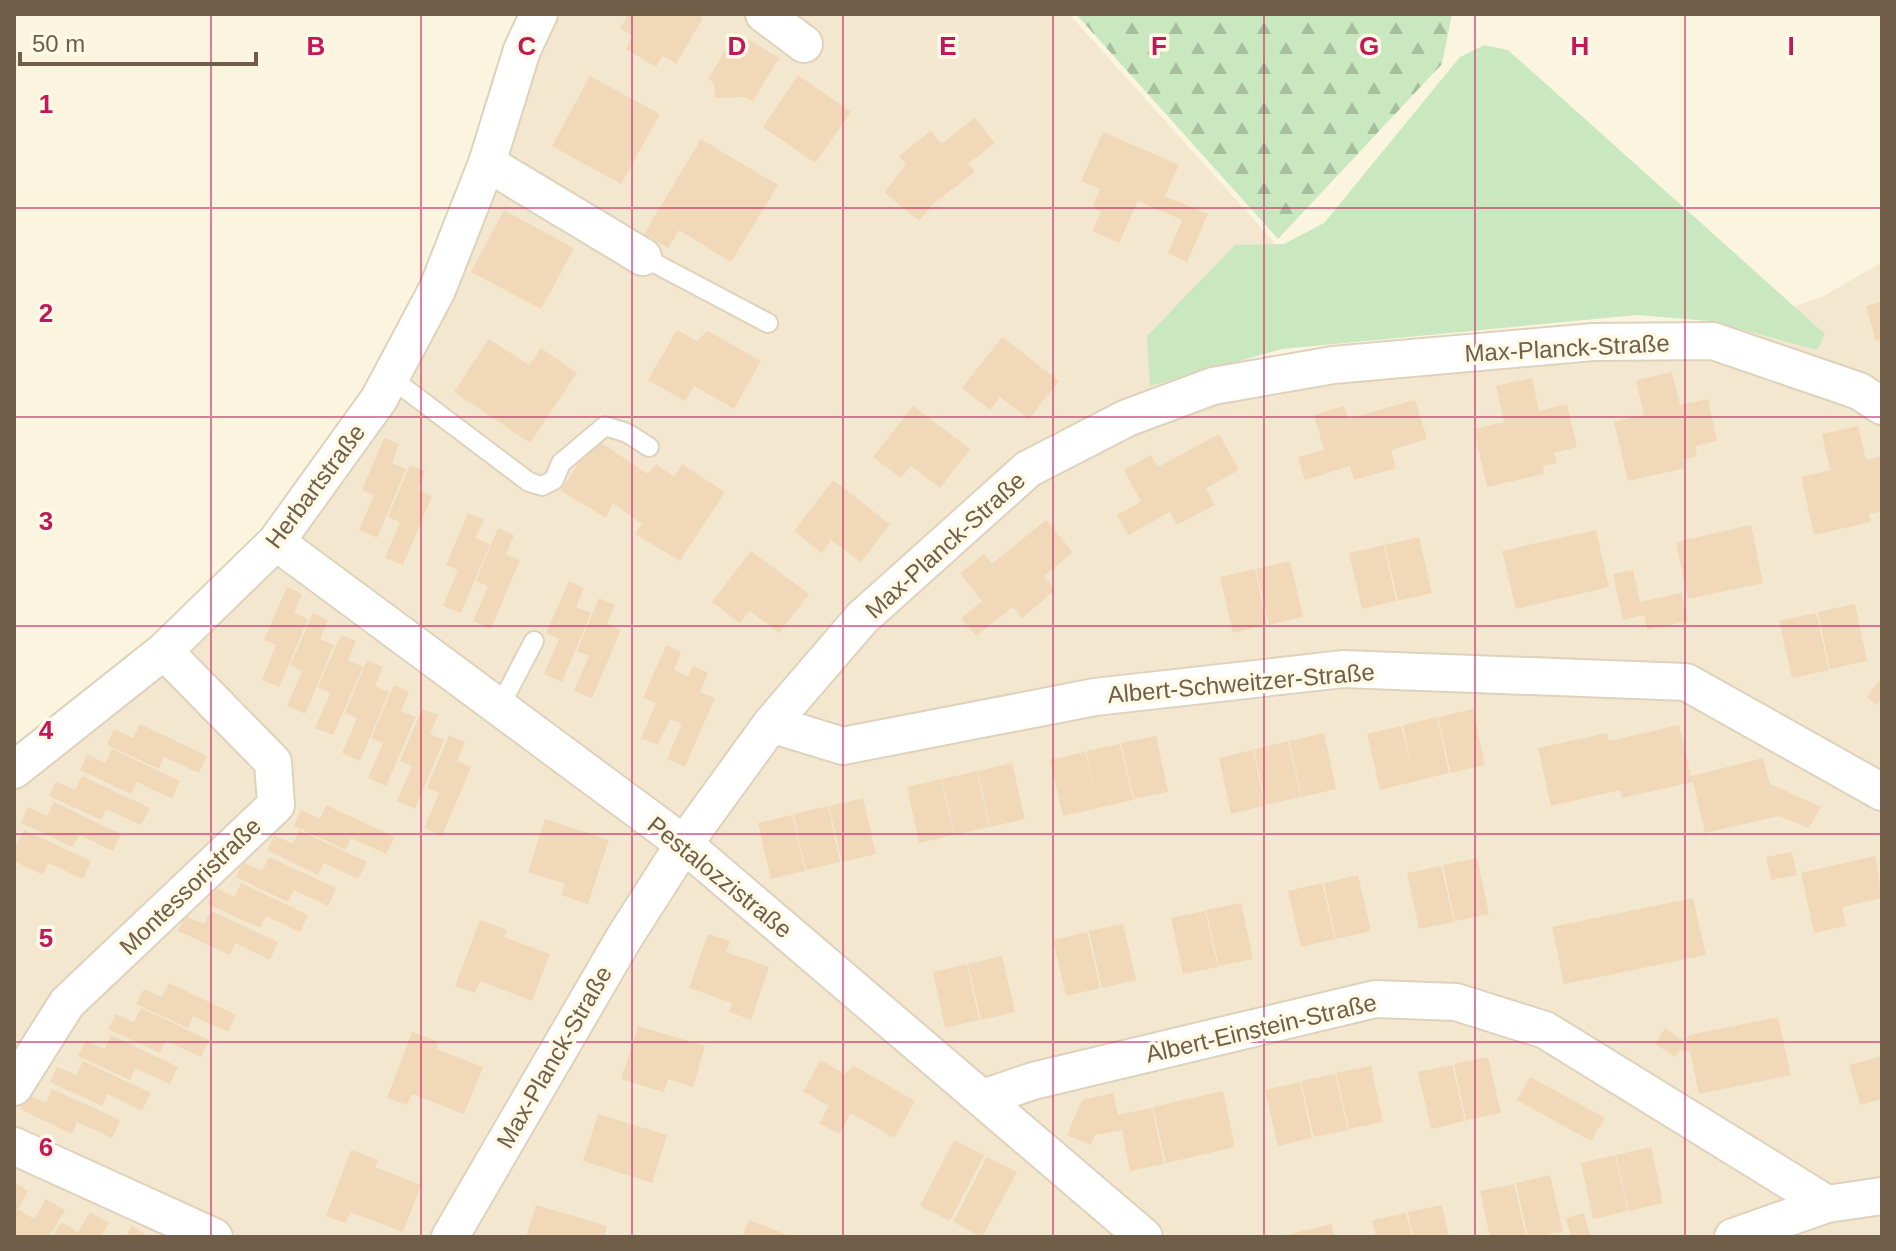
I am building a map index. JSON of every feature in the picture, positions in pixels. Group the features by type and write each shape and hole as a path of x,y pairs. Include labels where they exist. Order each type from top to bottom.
{"street":[{"name":"Herbartstraße","path":"14,770 164,651 276,542 391,378 437,290 487,163 522,50 539,14"},
{"path":"764,14 804,44"},
{"path":"487,163 643,257"},
{"name":"Max-Planck-Straße","path":"450,1237 624,938 684,844 771,724 862,618 1028,469 1127,418 1213,386 1333,365 1593,342 1713,341 1859,391 1882,406"},
{"name":"Pestalozzistraße","path":"276,542 684,844 1144,1237"},
{"name":"Montessoristraße","path":"14,1087 67,1003 276,805 273,762 164,651"},
{"name":"Albert-Schweitzer-Straße","path":"771,724 843,746 1095,697 1343,669 1686,682 1882,792"},
{"name":"Albert-Einstein-Straße","path":"983,1098 1033,1081 1375,999 1456,1002 1545,1030 1827,1204"},
{"path":"14,1146 214,1237"},
{"path":"1733,1237 1827,1204 1882,1196"}],"lane":[{"path":"643,257 768,323"},
{"path":"391,378 529,482 542,486 554,480 561,463 605,426 627,433 649,447"},
{"path":"499,708 534,641"}],"shaded area":[{"path":"541,14 1069,14 1274,242 1192,330 1210,381 1716,333 1822,297 1882,262 1882,1237 14,1237 14,773 167,650 381,400"}],"green space":[{"path":"1076,14 1452,14 1442,64 1278,239"},
{"path":"1484,45 1508,50 1825,334 1817,350 1710,321 1637,315 1282,349 1150,386 1147,336 1235,245 1284,244 1324,223 1460,57"}],"building":[{"path":"629,14 697,14 703,18 676,64 663,56 656,67 626,49 633,36 620,28"},
{"path":"736,32 779,58 753,101 744,97 715,98 714,83 708,79"},
{"path":"798,75 851,112 815,163 763,127"},
{"path":"590,76 660,114 621,184 552,146"},
{"path":"975,118 995,143 968,164 975,172 933,204 919,221 884,192 906,165 899,156 931,131 941,144"},
{"path":"1103,132 1179,165 1165,196 1208,214 1187,262 1168,253 1182,220 1138,201 1119,243 1092,231 1101,212 1093,205 1100,189 1081,181"},
{"path":"701,139 778,185 731,262 679,230 668,248 644,234"},
{"path":"504,210 574,248 541,309 471,272"},
{"path":"1882,301 1882,340 1876,341 1866,306"},
{"path":"677,330 697,341 708,331 761,361 734,409 694,386 685,401 648,380"},
{"path":"1002,337 1059,381 1029,419 1000,397 990,410 962,388"},
{"path":"489,339 529,365 541,348 577,373 530,443 454,392"},
{"path":"1672,372 1680,405 1708,399 1717,441 1695,446 1697,456 1683,460 1685,468 1628,481 1614,422 1644,415 1636,380"},
{"path":"1532,378 1539,411 1567,404 1577,447 1554,453 1557,463 1543,466 1544,474 1487,487 1474,429 1504,422 1496,386"},
{"path":"1415,400 1427,439 1391,450 1396,468 1354,480 1350,466 1305,480 1298,457 1324,450 1314,415 1344,406 1348,419"},
{"path":"913,406 970,449 940,488 911,466 901,478 873,457"},
{"path":"1858,426 1866,460 1882,456 1882,511 1869,514 1871,522 1814,535 1801,477 1830,470 1822,434"},
{"path":"1219,434 1239,470 1206,488 1215,505 1177,525 1170,512 1128,535 1117,515 1141,502 1124,470 1151,455 1158,467"},
{"path":"384,438 399,444 392,463 406,469 377,538 359,530 374,495 362,490"},
{"path":"594,438 648,474 656,464 674,477 682,464 725,492 680,561 635,534 642,524 613,503 606,518 561,491"},
{"path":"410,465 425,471 418,490 432,496 403,565 385,558 400,522 388,517"},
{"path":"833,480 890,524 861,562 831,540 822,553 794,531"},
{"path":"468,513 484,520 475,538 490,544 461,613 443,606 458,570 446,565"},
{"path":"1046,520 1073,552 1044,576 1055,590 1022,618 1013,607 976,636 961,618 982,601 960,573 984,554 992,564"},
{"path":"1751,525 1763,583 1688,599 1676,542"},
{"path":"498,528 514,535 506,554 520,560 491,629 473,621 488,586 476,581"},
{"path":"1596,530 1609,587 1516,609 1502,551"},
{"path":"1419,537 1432,593 1398,601 1385,545"},
{"path":"1384,545 1396,601 1362,609 1349,553"},
{"path":"751,551 809,594 779,633 750,611 740,623 712,602"},
{"path":"1290,561 1303,617 1269,625 1256,569"},
{"path":"1255,569 1267,625 1233,633 1220,577"},
{"path":"1633,570 1640,602 1681,593 1688,621 1647,630 1644,615 1623,620 1613,574"},
{"path":"569,581 584,588 576,607 591,613 562,682 544,674 559,639 546,633"},
{"path":"287,587 302,594 294,612 308,619 279,687 262,680 276,645 264,640"},
{"path":"599,598 615,605 607,623 621,630 592,698 574,691 589,656 577,651"},
{"path":"1855,604 1867,661 1830,669 1818,612"},
{"path":"313,613 328,620 320,639 334,645 305,714 287,706 302,671 290,666"},
{"path":"1816,613 1829,670 1792,678 1779,621"},
{"path":"341,635 356,641 348,660 363,667 333,735 315,728 330,693 318,687"},
{"path":"666,645 681,652 674,670 688,677 693,666 708,673 700,692 715,698 685,767 667,759 682,724 670,719 658,745 641,738 656,703 643,698"},
{"path":"367,660 383,667 375,686 389,692 360,761 342,753 357,718 345,713"},
{"path":"1882,677 1882,698 1877,705 1867,697"},
{"path":"394,685 409,692 401,711 416,717 386,786 368,778 383,743 371,738"},
{"path":"422,709 438,715 430,734 444,740 415,809 397,801 412,766 400,761"},
{"path":"1473,709 1485,765 1451,773 1438,717"},
{"path":"1437,717 1449,773 1380,790 1367,734 1401,726 1412,769 1403,725"},
{"path":"140,724 207,756 199,773 164,757 159,769 107,745 114,729 133,738"},
{"path":"1679,725 1691,776 1763,758 1770,784 1821,807 1809,828 1779,816 1705,833 1693,782 1622,798 1620,790 1551,806 1538,748 1607,733 1609,741"},
{"path":"1324,733 1336,789 1302,797 1289,741"},
{"path":"449,735 465,742 457,761 471,767 442,836 424,828 439,793 427,788"},
{"path":"1156,736 1168,792 1134,799 1121,743"},
{"path":"1288,741 1301,797 1266,805 1254,749"},
{"path":"1120,744 1133,800 1063,816 1050,760 1085,752 1096,795 1086,751"},
{"path":"112,749 180,781 172,799 137,782 131,794 80,770 87,754 105,763"},
{"path":"1253,750 1265,806 1231,814 1219,758"},
{"path":"1012,763 1025,819 990,827 978,771"},
{"path":"977,771 989,827 955,835 942,779"},
{"path":"82,776 150,808 141,825 106,809 101,820 49,796 56,781 75,790"},
{"path":"941,779 954,835 919,843 907,787"},
{"path":"863,798 876,854 842,862 829,806"},
{"path":"54,802 121,834 113,851 79,835 73,847 21,823 28,807 47,816"},
{"path":"326,805 395,837 386,854 351,838 346,850 294,826 301,810 320,819"},
{"path":"828,806 840,862 806,870 793,814"},
{"path":"792,815 805,871 771,879 758,823"},
{"path":"545,819 609,840 588,904 561,895 565,884 528,872"},
{"path":"24,830 91,861 83,879 48,863 43,875 14,861 14,842 17,844"},
{"path":"299,830 367,862 358,879 324,863 318,875 267,850 274,835 293,844"},
{"path":"1792,852 1797,875 1771,880 1766,857"},
{"path":"1875,856 1882,898 1842,907 1846,926 1814,933 1801,873"},
{"path":"269,857 336,888 328,906 294,890 288,902 236,877 243,862 262,871"},
{"path":"1477,858 1489,914 1455,921 1443,865"},
{"path":"1441,866 1454,922 1419,929 1407,873"},
{"path":"1358,875 1371,931 1336,939 1324,883"},
{"path":"241,883 308,915 300,932 266,916 260,928 208,904 216,888 234,897"},
{"path":"1322,883 1335,939 1301,947 1288,891"},
{"path":"1693,898 1706,955 1564,984 1552,927"},
{"path":"1241,903 1253,959 1219,966 1206,910"},
{"path":"211,911 278,942 270,960 235,943 230,955 178,931 185,916 204,924"},
{"path":"1205,911 1218,967 1183,974 1171,918"},
{"path":"480,920 507,930 504,937 550,954 532,1001 480,981 475,993 455,986"},
{"path":"1123,924 1136,980 1102,988 1089,931"},
{"path":"1087,932 1100,988 1066,996 1053,940"},
{"path":"708,934 730,941 726,952 769,967 751,1020 729,1012 732,1003 689,988"},
{"path":"1002,956 1015,1012 981,1020 968,964"},
{"path":"967,964 979,1020 945,1028 933,972"},
{"path":"169,983 236,1015 228,1032 193,1016 188,1028 136,1004 144,989 162,997"},
{"path":"141,1008 209,1040 201,1057 166,1041 160,1053 108,1029 116,1014 134,1022"},
{"path":"1778,1017 1791,1075 1699,1094 1690,1051 1680,1050 1675,1057 1655,1044 1665,1028 1685,1042 1689,1035"},
{"path":"638,1026 705,1046 693,1087 668,1079 664,1092 621,1079"},
{"path":"412,1032 439,1042 437,1049 483,1067 464,1114 412,1094 407,1105 387,1098"},
{"path":"111,1035 178,1067 170,1084 135,1068 130,1080 78,1056 86,1040 104,1049"},
{"path":"1882,1056 1882,1099 1860,1105 1849,1065"},
{"path":"1488,1057 1501,1113 1466,1120 1454,1064"},
{"path":"821,1060 845,1074 854,1066 915,1101 894,1138 851,1113 839,1134 819,1123 829,1106 803,1091"},
{"path":"83,1061 151,1093 142,1111 108,1094 102,1106 50,1082 57,1067 76,1075"},
{"path":"1452,1065 1465,1121 1431,1129 1418,1072"},
{"path":"1371,1066 1383,1122 1349,1129 1336,1073"},
{"path":"1335,1074 1348,1130 1314,1137 1301,1081"},
{"path":"1530,1077 1605,1118 1591,1141 1517,1100"},
{"path":"1300,1082 1312,1138 1278,1146 1265,1090"},
{"path":"52,1089 120,1120 112,1138 77,1122 72,1134 20,1109 27,1094 46,1103"},
{"path":"1223,1091 1235,1147 1166,1163 1153,1107"},
{"path":"1113,1093 1118,1115 1152,1108 1164,1164 1130,1171 1122,1130 1095,1135 1091,1145 1067,1135 1082,1100"},
{"path":"598,1114 667,1135 652,1183 583,1161"},
{"path":"954,1140 984,1155 950,1221 920,1206"},
{"path":"1651,1147 1663,1203 1629,1211 1616,1155"},
{"path":"351,1150 378,1160 375,1167 421,1185 403,1232 350,1212 346,1223 326,1216"},
{"path":"1615,1155 1628,1211 1593,1219 1581,1163"},
{"path":"987,1157 1017,1172 982,1237 953,1222"},
{"path":"1550,1175 1563,1232 1528,1237 1516,1183"},
{"path":"14,1182 28,1191 18,1209 34,1219 46,1199 65,1210 49,1237 14,1237"},
{"path":"1514,1184 1526,1237 1490,1237 1480,1191"},
{"path":"536,1205 607,1226 604,1237 526,1237"},
{"path":"1442,1205 1449,1237 1413,1237 1408,1212"},
{"path":"90,1212 109,1223 101,1237 52,1237 62,1222 78,1232"},
{"path":"1406,1213 1412,1237 1376,1237 1372,1220"},
{"path":"1584,1213 1590,1235 1571,1237 1566,1218"},
{"path":"749,1220 793,1237 742,1237"},
{"path":"1332,1224 1334,1237 1282,1237 1282,1236"},
{"path":"132,1226 150,1237 125,1237"}]}
